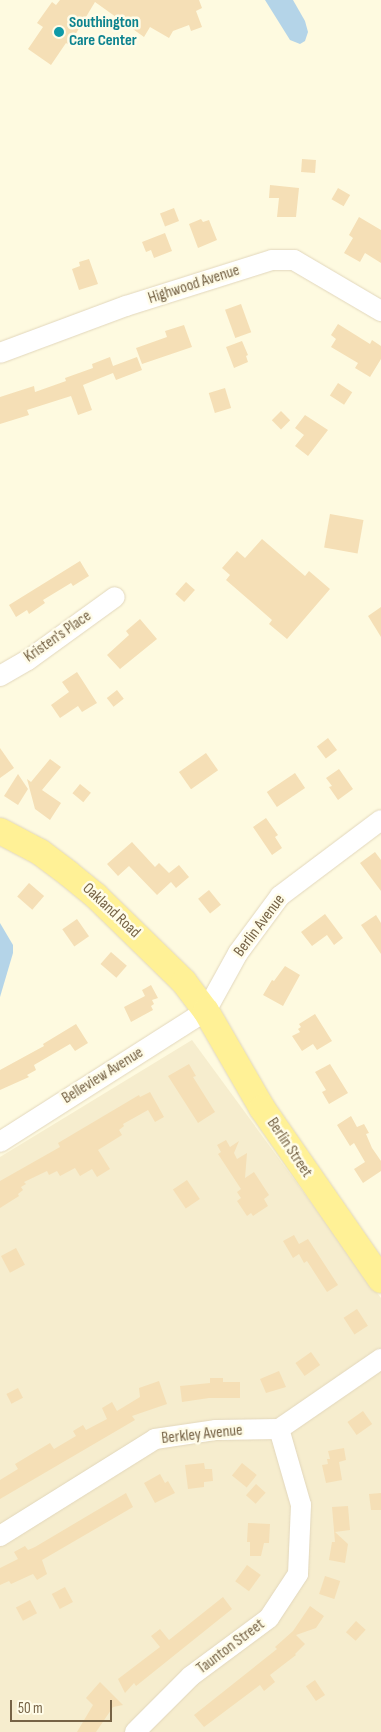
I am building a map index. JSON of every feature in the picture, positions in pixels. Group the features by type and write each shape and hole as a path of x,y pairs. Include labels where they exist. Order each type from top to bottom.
{"main road":[{"name":"Oakland Road","path":"0,831 40,852 96,896 184,982 206,1011"},
{"name":"Berlin Street","path":"206,1011 262,1108 381,1280"}],"street":[{"name":"Highwood Avenue","path":"0,353 126,306 272,260 294,260 381,311"},
{"name":"Kristen's Place","path":"0,676 28,660 115,597"},
{"name":"Berlin Avenue","path":"206,1011 238,953 280,896 381,820"},
{"name":"Belleview Avenue","path":"0,1142 206,1011"},
{"path":"279,1429 381,1359"},
{"name":"Berkley Avenue","path":"0,1536 155,1439 216,1430 279,1429"},
{"name":"Taunton Street","path":"135,1732 191,1676 269,1618 298,1574 301,1505 279,1429"}],"shaded area":[{"path":"192,1040 381,1298 381,1732 0,1732 0,1157"}],"water":[{"path":"265,0 293,0 305,21 308,32 305,41 300,44 290,40"},
{"path":"0,923 13,945 13,953 0,997"}],"building":[{"name":"Southington Care Center","path":"60,0 199,0 202,8 196,11 202,27 191,31 189,25 173,31 169,38 150,27 144,37 95,2 69,45 66,43 51,65 28,49 43,27 37,23 52,2 56,5"},
{"path":"302,159 316,160 315,173 301,172"},
{"path":"270,185 299,188 296,217 277,217 279,198 269,198"},
{"path":"338,188 350,195 344,206 332,199"},
{"path":"174,208 179,221 165,226 160,213"},
{"path":"359,217 381,230 381,263 365,253 360,262 344,253 353,238 349,235"},
{"path":"201,219 203,222 209,220 217,240 198,248 189,224"},
{"path":"165,233 172,251 154,258 151,250 146,252 142,242"},
{"path":"89,259 98,284 79,290 72,269 80,266 79,262"},
{"path":"241,304 251,332 235,338 225,310"},
{"path":"338,324 370,344 372,340 381,346 381,359 370,377 355,368 358,363 331,347 336,339 331,335"},
{"path":"184,325 192,347 142,364 136,348 167,337 165,331"},
{"path":"242,341 248,355 246,356 248,362 234,368 226,347"},
{"path":"110,357 113,366 137,357 142,370 116,380 113,373 83,385 92,410 78,415 71,396 27,410 29,415 0,424 0,397 34,386 35,392 66,381 65,378 93,368 92,364"},
{"path":"338,383 352,392 344,405 330,396"},
{"path":"225,388 231,408 215,413 209,393"},
{"path":"281,411 290,420 281,429 272,420"},
{"path":"305,415 328,430 308,456 295,446 304,435 295,428"},
{"path":"330,514 363,520 358,553 324,547"},
{"path":"262,539 305,576 309,571 330,589 287,639 269,624 272,620 226,580 230,575 222,568 237,551 245,558"},
{"path":"80,561 89,576 73,586 71,583 43,600 45,603 29,614 27,610 16,617 9,605"},
{"path":"186,582 195,590 184,602 175,594"},
{"path":"381,607 381,637 368,616"},
{"path":"140,619 157,639 120,669 107,655 129,635 126,631"},
{"path":"77,672 97,703 82,712 78,706 60,718 51,705 69,692 62,682"},
{"path":"117,690 124,699 114,707 107,698"},
{"path":"328,738 337,750 326,758 317,746"},
{"path":"0,748 14,768 0,778"},
{"path":"206,753 218,770 191,789 179,772"},
{"path":"50,759 61,767 42,790 61,803 50,820 35,809 27,779 31,782"},
{"path":"339,769 353,789 338,800 329,787 332,786 326,778"},
{"path":"295,773 305,788 277,807 267,792"},
{"path":"18,774 28,789 18,805 4,796"},
{"path":"80,784 91,793 83,802 72,793"},
{"path":"266,818 278,835 275,837 282,848 272,855 253,827"},
{"path":"132,842 155,867 159,863 169,873 179,865 189,877 176,888 171,882 157,895 129,866 118,876 107,864"},
{"path":"375,852 381,860 381,891 360,863"},
{"path":"29,883 44,896 32,910 17,897"},
{"path":"209,890 221,905 210,914 198,899"},
{"path":"325,914 343,938 334,945 327,935 312,946 301,932"},
{"path":"376,915 381,923 381,954 361,925"},
{"path":"77,919 89,936 74,947 62,929"},
{"path":"111,952 127,966 116,978 101,964"},
{"path":"285,966 300,975 283,1006 263,995 272,980 274,981"},
{"path":"151,985 158,998 152,1000 154,1004 151,1006 153,1010 131,1022 124,1007 145,996 142,990"},
{"path":"315,1014 332,1041 317,1050 313,1044 302,1051 292,1036 300,1032 298,1029 301,1027 299,1024"},
{"path":"76,1024 88,1043 75,1051 70,1044 34,1065 36,1070 27,1075 29,1077 0,1090 0,1070 44,1046 43,1044"},
{"path":"189,1064 196,1076 193,1077 215,1112 198,1123 168,1076"},
{"path":"330,1064 348,1093 329,1104 322,1092 326,1090 315,1072"},
{"path":"150,1092 164,1117 155,1122 148,1110 123,1124 124,1126 119,1130 122,1135 98,1150 110,1169 97,1177 92,1169 80,1176 75,1168 60,1176 57,1171 49,1175 47,1171 24,1182 26,1184 21,1187 23,1190 18,1194 19,1196 0,1208 0,1181 60,1147 58,1143 139,1095 140,1097"},
{"path":"351,1116 357,1127 364,1124 369,1133 366,1134 372,1148 381,1161 381,1171 363,1183 354,1169 365,1162 354,1143 350,1146 337,1125"},
{"path":"226,1140 230,1147 239,1141 234,1153 237,1159 247,1153 245,1178 254,1172 269,1195 264,1199 268,1206 253,1216 251,1213 247,1216 237,1201 241,1198 237,1192 241,1189 218,1154 221,1152 217,1145"},
{"path":"187,1180 200,1199 186,1209 173,1190"},
{"path":"294,1235 299,1244 308,1239 338,1285 327,1292 307,1261 304,1263 299,1254 293,1258 283,1241"},
{"path":"16,1248 25,1265 10,1273 1,1256"},
{"path":"357,1309 368,1326 354,1334 344,1318"},
{"path":"311,1352 320,1365 305,1376 295,1363"},
{"path":"279,1371 286,1387 266,1393 260,1379"},
{"path":"210,1378 223,1378 223,1382 240,1382 240,1398 209,1398 182,1402 180,1386 210,1383"},
{"path":"159,1381 167,1404 132,1416 135,1420 0,1499 0,1480 18,1469 15,1464 50,1443 54,1449 76,1436 73,1431 83,1425 86,1430 107,1419 102,1408 112,1402 117,1411 140,1397 139,1388"},
{"path":"18,1388 23,1398 11,1404 6,1394"},
{"path":"363,1411 372,1424 357,1435 347,1422"},
{"path":"344,1448 346,1460 339,1462 342,1480 326,1483 322,1465 328,1464 327,1459 330,1459 328,1451"},
{"path":"204,1463 205,1469 212,1469 213,1481 204,1482 204,1487 188,1489 185,1465"},
{"path":"242,1463 257,1475 247,1487 232,1475"},
{"path":"160,1474 165,1483 168,1481 175,1493 155,1503 144,1483"},
{"path":"256,1484 266,1493 256,1504 246,1495"},
{"path":"126,1493 133,1507 42,1560 47,1574 37,1580 33,1574 11,1584 9,1581 0,1585 0,1568 18,1559 14,1552 25,1546 28,1550 35,1547"},
{"path":"381,1493 381,1510 371,1510 369,1494"},
{"path":"348,1506 350,1530 335,1532 348,1544 345,1563 329,1560 332,1542 335,1542 332,1507"},
{"path":"248,1523 270,1524 269,1543 264,1543 261,1556 250,1556 250,1542 247,1542"},
{"path":"247,1565 261,1575 249,1591 235,1581"},
{"path":"325,1576 340,1581 334,1599 319,1594"},
{"path":"65,1587 73,1602 60,1609 52,1594"},
{"path":"223,1597 232,1609 136,1686 134,1683 125,1693 118,1679 160,1647 151,1636 160,1629 169,1640"},
{"path":"30,1600 37,1613 23,1621 16,1608"},
{"path":"310,1606 324,1616 316,1628 296,1635 305,1644 296,1655 270,1675 275,1682 264,1691 260,1685 204,1727 194,1715 277,1649 275,1647 293,1631"},
{"path":"356,1621 366,1630 356,1641 346,1632"},
{"path":"315,1680 325,1695 316,1701 306,1686"},
{"path":"100,1682 123,1705 113,1707 96,1732 77,1732 93,1705 86,1698"}],"place":[{"name":"Southington Care Center","path":"59,32"}]}
